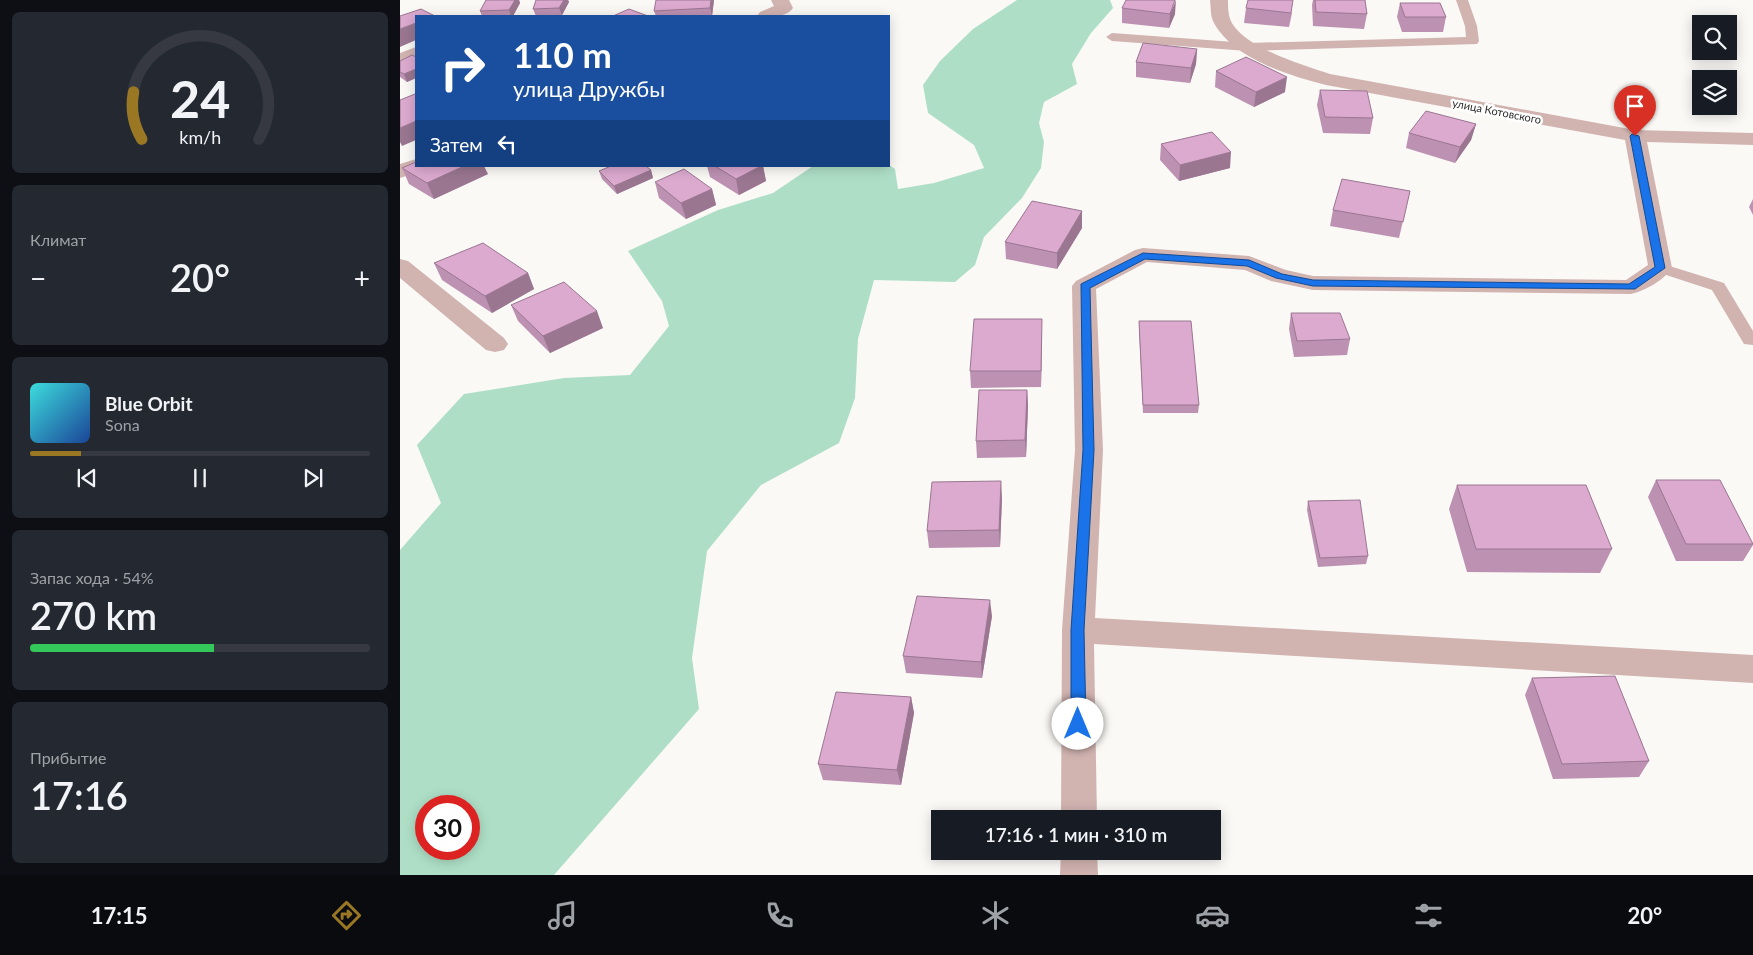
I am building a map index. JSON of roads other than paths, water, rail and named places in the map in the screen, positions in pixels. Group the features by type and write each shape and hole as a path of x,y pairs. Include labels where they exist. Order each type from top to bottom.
{"street":[{"path":"1219,0 1221,21 1232,34 1248,47"},
{"path":"767,15 782,4"},
{"name":"улица Котовского","path":"1248,47 1284,64 1326,79 1635,136 1753,138"},
{"path":"400,59 415,53"},
{"path":"1079,810 1078,630 1089,450 1084,286 1143,256 1249,263 1280,276 1313,283 1631,287 1660,268 1635,136"},
{"path":"400,172 415,165"},
{"path":"400,266 495,344"},
{"path":"1078,630 1753,669"},
{"path":"1079,860 1079,875"}],"lane":[{"name":"улица Котовского","path":"1112,37 1248,47 1472,41 1471,26 1462,0"},
{"path":"1660,268 1718,288 1750,340"}]}
